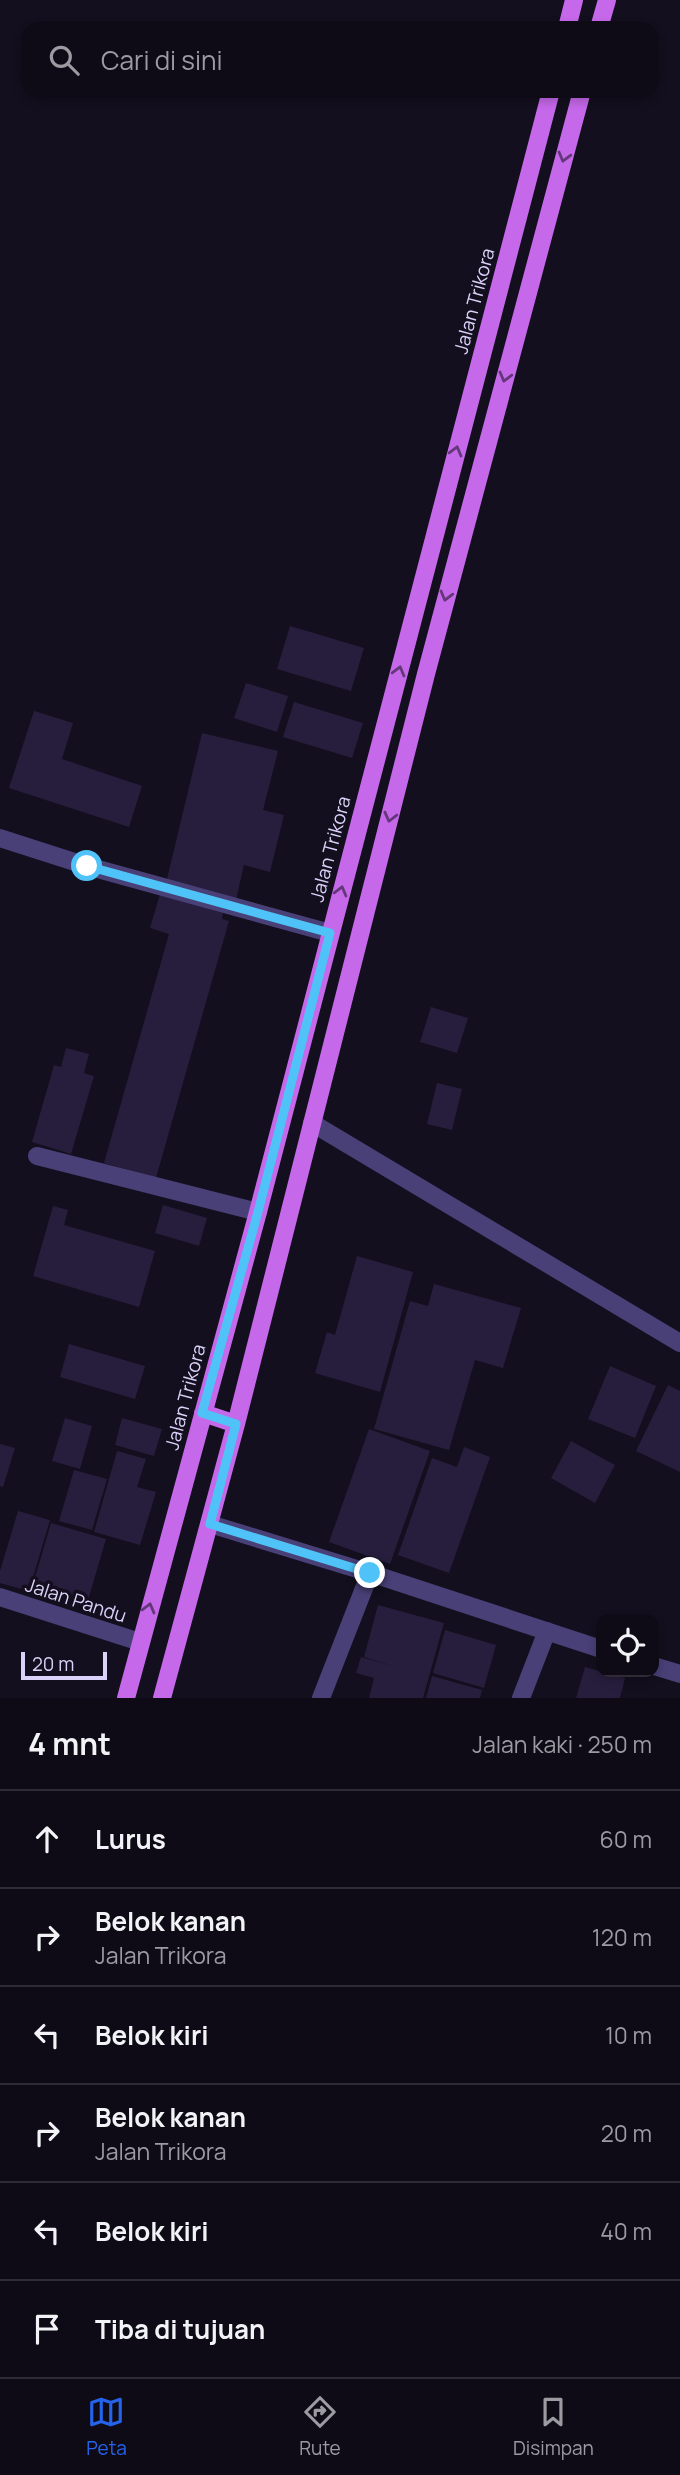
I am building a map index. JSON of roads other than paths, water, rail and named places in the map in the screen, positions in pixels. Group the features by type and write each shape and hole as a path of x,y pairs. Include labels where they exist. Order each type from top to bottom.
{"main road":[{"path":"569,21 575,0"},
{"path":"601,21 607,0"},
{"name":"Jalan Trikora","path":"126,1698 258,1212 549,98"},
{"path":"162,1698 236,1424 426,674 580,98"},
{"path":"202,1413 236,1424"}],"street":[{"path":"0,838 87,866 330,933"},
{"path":"312,1123 680,1343"},
{"path":"37,1156 258,1212"},
{"path":"210,1524 596,1647"},
{"path":"321,1698 370,1573"},
{"name":"Jalan Pandu","path":"0,1597 140,1642"},
{"path":"521,1698 547,1631"},
{"path":"659,1667 680,1674"}]}
